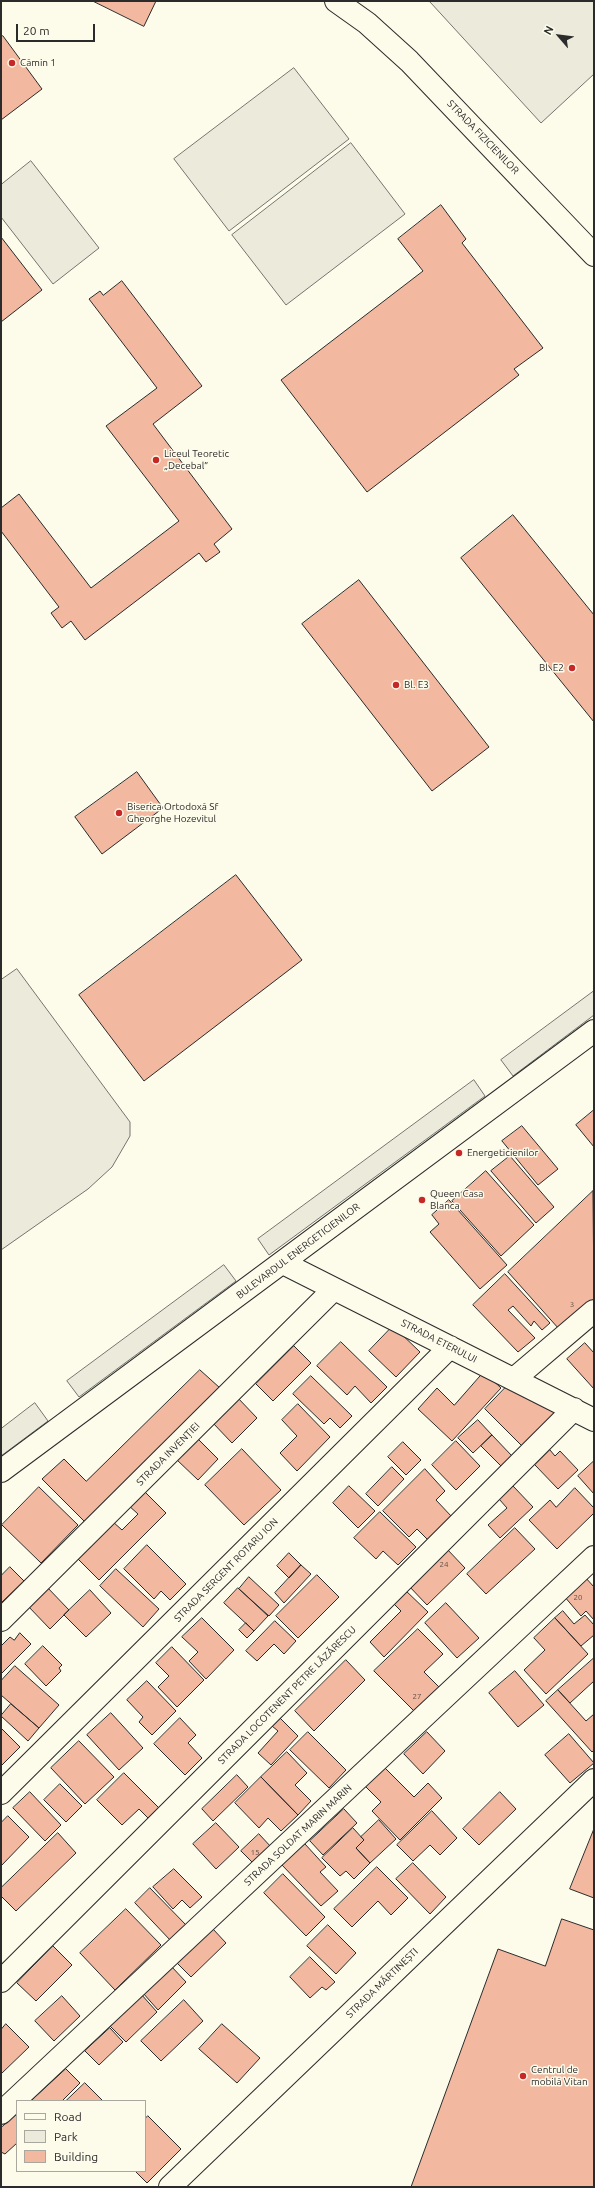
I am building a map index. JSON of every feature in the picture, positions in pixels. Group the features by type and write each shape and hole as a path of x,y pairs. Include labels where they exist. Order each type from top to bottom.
{"street":[{"name":"STRADA FIZICIENILOR","path":"336,1 367,23 409,61 594,255"},
{"name":"STRADA FIZICIENILOR","path":"355,1 367,23"},
{"name":"BULEVARDUL ENERGETICIENILOR","path":"1,1471 283,1263 594,1030"},
{"name":"STRADA ETERULUI","path":"283,1263 594,1420"},
{"name":"STRADA INVENȚIEI","path":"1,1620 334,1288"},
{"path":"514,1379 594,1311"},
{"name":"STRADA SERGENT ROTARU ION","path":"1,1793 450,1347"},
{"name":"STRADA LOCOTENENT PETRE LĂZĂRESCU","path":"1,1981 574,1409"},
{"name":"STRADA SOLDAT MARIN MARIN","path":"1,2113 594,1556"},
{"name":"STRADA MĂRTINEȘTI","path":"170,2187 594,1780"}],"green space":[{"path":"294,68 349,139 229,231 174,159"},
{"path":"351,143 405,214 286,305 232,235"},
{"path":"31,161 99,248 53,284 1,217 1,185"}],"shaded area":[{"path":"594,1 594,74 541,123 430,2"},
{"path":"17,969 130,1122 130,1136 112,1167 88,1189 1,1250 1,980"},
{"path":"594,991 594,1015 513,1076 501,1060"},
{"path":"474,1080 485,1096 269,1255 258,1239"},
{"path":"224,1265 236,1281 79,1397 67,1381"},
{"path":"35,1403 48,1421 1,1456 1,1429"}],"building":[{"path":"93,1 156,1 144,26"},
{"name":"Cămin 1","path":"3,36 42,89 1,120 1,37"},
{"path":"441,205 466,239 462,243 543,348 514,369 519,375 367,492 281,380 423,271 398,239"},
{"path":"1,237 42,290 1,322"},
{"name":"Liceul Teoretic „Decebal”","path":"122,281 202,386 153,424 232,529 214,544 220,552 206,562 199,553 85,640 71,621 62,628 51,613 59,607 1,531 1,508 19,494 91,588 179,521 106,426 157,388 89,299 100,291 103,295"},
{"name":"Bl. E2","path":"513,515 594,615 594,722 461,558"},
{"name":"Bl. E3","path":"359,580 489,747 432,791 302,624"},
{"name":"Biserica Ortodoxă Sf Gheorghe Hozevitul","path":"137,772 163,808 102,854 75,817"},
{"path":"236,875 302,960 144,1081 79,995"},
{"path":"594,1110 594,1147 576,1125"},
{"path":"522,1126 558,1169 538,1185 502,1141"},
{"path":"510,1156 554,1207 536,1223 491,1171"},
{"path":"486,1171 534,1225 501,1256 452,1201"},
{"path":"593,1191 594,1299 559,1329 508,1272"},
{"path":"449,1200 507,1265 480,1289 430,1232 439,1224 432,1215"},
{"path":"505,1274 550,1323 542,1330 534,1321 531,1326 513,1306 508,1310 535,1338 518,1352 473,1305"},
{"path":"393,1326 420,1352 396,1377 369,1351"},
{"path":"341,1342 387,1387 371,1403 355,1386 347,1395 317,1366"},
{"path":"585,1343 594,1353 594,1389 567,1359"},
{"path":"294,1346 311,1363 273,1401 256,1384"},
{"path":"200,1370 220,1388 85,1522 42,1479 64,1459 86,1481"},
{"path":"484,1372 501,1388 452,1441 418,1409 437,1388 454,1405"},
{"path":"311,1376 352,1416 340,1428 330,1418 324,1424 293,1394"},
{"path":"508,1385 557,1414 523,1447 485,1409"},
{"path":"237,1397 257,1418 232,1443 212,1422"},
{"path":"298,1404 330,1437 297,1471 280,1453 297,1436 282,1420"},
{"path":"478,1420 492,1435 473,1453 458,1438"},
{"path":"492,1435 512,1456 501,1466 481,1446"},
{"path":"197,1438 218,1459 198,1480 176,1459"},
{"path":"456,1441 480,1466 456,1490 432,1465"},
{"path":"403,1442 421,1460 406,1475 388,1457"},
{"path":"242,1449 281,1490 244,1525 205,1485"},
{"path":"550,1450 555,1456 560,1451 578,1470 558,1489 535,1465"},
{"path":"594,1461 594,1494 578,1476"},
{"path":"392,1467 404,1479 378,1506 366,1494"},
{"path":"425,1469 445,1491 436,1500 452,1517 428,1540 417,1529 409,1537 383,1511"},
{"path":"349,1486 375,1511 358,1528 333,1503"},
{"path":"513,1486 533,1507 500,1538 488,1525 507,1508 499,1499"},
{"path":"39,1487 78,1525 41,1563 2,1525"},
{"path":"575,1488 594,1508 594,1513 557,1549 529,1520 550,1500 556,1507"},
{"path":"143,1490 166,1513 99,1580 76,1557 112,1521 122,1530 138,1514 128,1505"},
{"path":"380,1512 416,1547 398,1565 383,1551 376,1559 354,1538"},
{"path":"515,1528 535,1549 486,1594 467,1574"},
{"path":"147,1545 186,1584 170,1600 161,1591 154,1599 124,1569"},
{"path":"446,1548 465,1568 427,1605 408,1585"},
{"path":"289,1553 301,1565 289,1578 277,1566"},
{"path":"301,1565 311,1574 284,1603 275,1593"},
{"path":"10,1567 24,1581 1,1603 1,1576"},
{"path":"116,1569 159,1609 143,1627 100,1586"},
{"path":"317,1575 339,1597 298,1638 276,1616"},
{"path":"249,1577 279,1605 269,1616 239,1589"},
{"path":"585,1577 594,1587 594,1620 586,1611 581,1616 564,1596"},
{"path":"46,1586 69,1610 50,1629 27,1605"},
{"path":"238,1588 268,1616 254,1631 224,1603"},
{"path":"404,1589 428,1612 384,1657 370,1642 401,1611 392,1602"},
{"path":"90,1590 111,1613 86,1637 64,1615"},
{"path":"446,1603 479,1638 457,1658 425,1623"},
{"path":"563,1611 574,1624 585,1615 594,1625 594,1635 581,1646 555,1618"},
{"path":"202,1618 234,1650 206,1679 189,1661 198,1652 182,1637"},
{"path":"555,1618 588,1654 546,1694 524,1670 545,1650 534,1638"},
{"path":"275,1621 296,1641 284,1654 274,1644 257,1661 246,1651"},
{"path":"246,1623 254,1631 247,1638 239,1630"},
{"path":"418,1629 443,1654 424,1672 440,1688 415,1712 374,1671"},
{"path":"20,1633 31,1644 1,1674 1,1646 10,1637 14,1640"},
{"path":"43,1646 62,1665 59,1668 61,1671 46,1686 25,1664"},
{"path":"172,1647 204,1680 177,1707 158,1687 169,1676 156,1663"},
{"path":"594,1658 594,1681 570,1703 558,1690"},
{"path":"346,1660 365,1680 314,1731 295,1711"},
{"path":"15,1666 59,1705 39,1728 1,1695 1,1681"},
{"path":"515,1671 544,1705 518,1727 489,1693"},
{"path":"147,1681 176,1711 152,1735 139,1722 143,1717 127,1700"},
{"path":"558,1690 586,1721 594,1714 594,1750 592,1752 546,1701"},
{"path":"11,1704 39,1728 28,1741 1,1716"},
{"path":"111,1713 143,1748 119,1770 87,1735"},
{"path":"180,1718 196,1735 188,1743 202,1758 185,1775 154,1744"},
{"path":"280,1718 298,1736 271,1765 258,1753 278,1731 272,1726"},
{"path":"1,1728 20,1747 1,1766"},
{"path":"308,1732 346,1770 329,1788 290,1750"},
{"path":"427,1732 445,1751 423,1774 404,1754"},
{"path":"569,1734 594,1763 570,1783 545,1755"},
{"path":"79,1741 114,1777 85,1804 51,1768"},
{"path":"287,1752 307,1773 295,1785 311,1801 298,1815 261,1777"},
{"path":"383,1766 414,1797 428,1783 442,1798 400,1840 372,1811 381,1802 364,1785"},
{"path":"124,1773 159,1808 148,1818 139,1809 122,1825 97,1800"},
{"path":"237,1775 248,1787 213,1821 202,1809"},
{"path":"261,1777 298,1815 281,1831 268,1818 259,1828 235,1803"},
{"path":"60,1784 82,1806 66,1822 44,1800"},
{"path":"30,1792 61,1825 45,1841 13,1808"},
{"path":"500,1792 516,1809 479,1845 463,1829"},
{"path":"344,1809 357,1823 323,1855 310,1841"},
{"path":"432,1811 457,1838 440,1855 430,1845 413,1861 397,1845"},
{"path":"8,1816 29,1837 1,1866 1,1823"},
{"path":"379,1820 396,1839 370,1863 356,1848 364,1840 361,1837"},
{"path":"216,1823 239,1847 216,1869 193,1844"},
{"path":"353,1828 364,1840 356,1848 370,1863 354,1879 346,1871 340,1876 322,1858"},
{"path":"594,1829 594,1898 570,1889"},
{"path":"58,1833 76,1853 16,1911 1,1896 1,1888"},
{"path":"259,1834 272,1848 255,1865 241,1851"},
{"path":"305,1844 326,1867 320,1872 338,1891 321,1906 282,1865"},
{"path":"413,1863 446,1897 430,1914 396,1879"},
{"path":"377,1867 408,1898 391,1915 378,1901 352,1927 334,1909"},
{"path":"174,1869 202,1897 190,1908 182,1900 173,1909 153,1887"},
{"path":"283,1874 325,1917 306,1936 264,1893"},
{"path":"150,1888 187,1926 171,1941 135,1903"},
{"path":"126,1909 161,1945 115,1990 80,1953"},
{"name":"Centrul de mobilă Vitan","path":"562,1919 594,1930 594,2187 411,2187 498,1949 545,1966"},
{"path":"328,1925 356,1953 336,1974 307,1946"},
{"path":"213,1929 226,1943 191,1977 177,1963"},
{"path":"53,1946 72,1965 36,2001 17,1983"},
{"path":"310,1957 335,1982 326,1990 322,1987 310,1998 290,1977"},
{"path":"171,1966 186,1982 158,2010 143,1993"},
{"path":"141,1994 157,2012 126,2042 109,2025"},
{"path":"62,1996 80,2016 54,2041 35,2021"},
{"path":"184,2000 203,2021 161,2061 141,2041"},
{"path":"6,2024 29,2047 1,2074 1,2030"},
{"path":"222,2024 260,2058 237,2083 199,2049"},
{"path":"110,2028 123,2042 99,2065 85,2051"},
{"path":"66,2069 80,2083 63,2100 32,2100"},
{"path":"85,2083 102,2100 67,2100"},
{"path":"16,2115 16,2144 5,2154 1,2152 1,2128"},
{"path":"148,2116 181,2149 147,2183 136,2172 146,2172 146,2118"}],"place":[{"name":"Cămin 1","path":"12,63"},
{"name":"Liceul Teoretic „Decebal”","path":"156,460"},
{"name":"Bl. E2","path":"572,668"},
{"name":"Bl. E3","path":"396,685"},
{"name":"Biserica Ortodoxă Sf Gheorghe Hozevitul","path":"119,813"},
{"name":"Energeticienilor","path":"459,1153"},
{"name":"Queen Casa Blanca","path":"422,1200"},
{"name":"Centrul de mobilă Vitan","path":"523,2076"}]}
